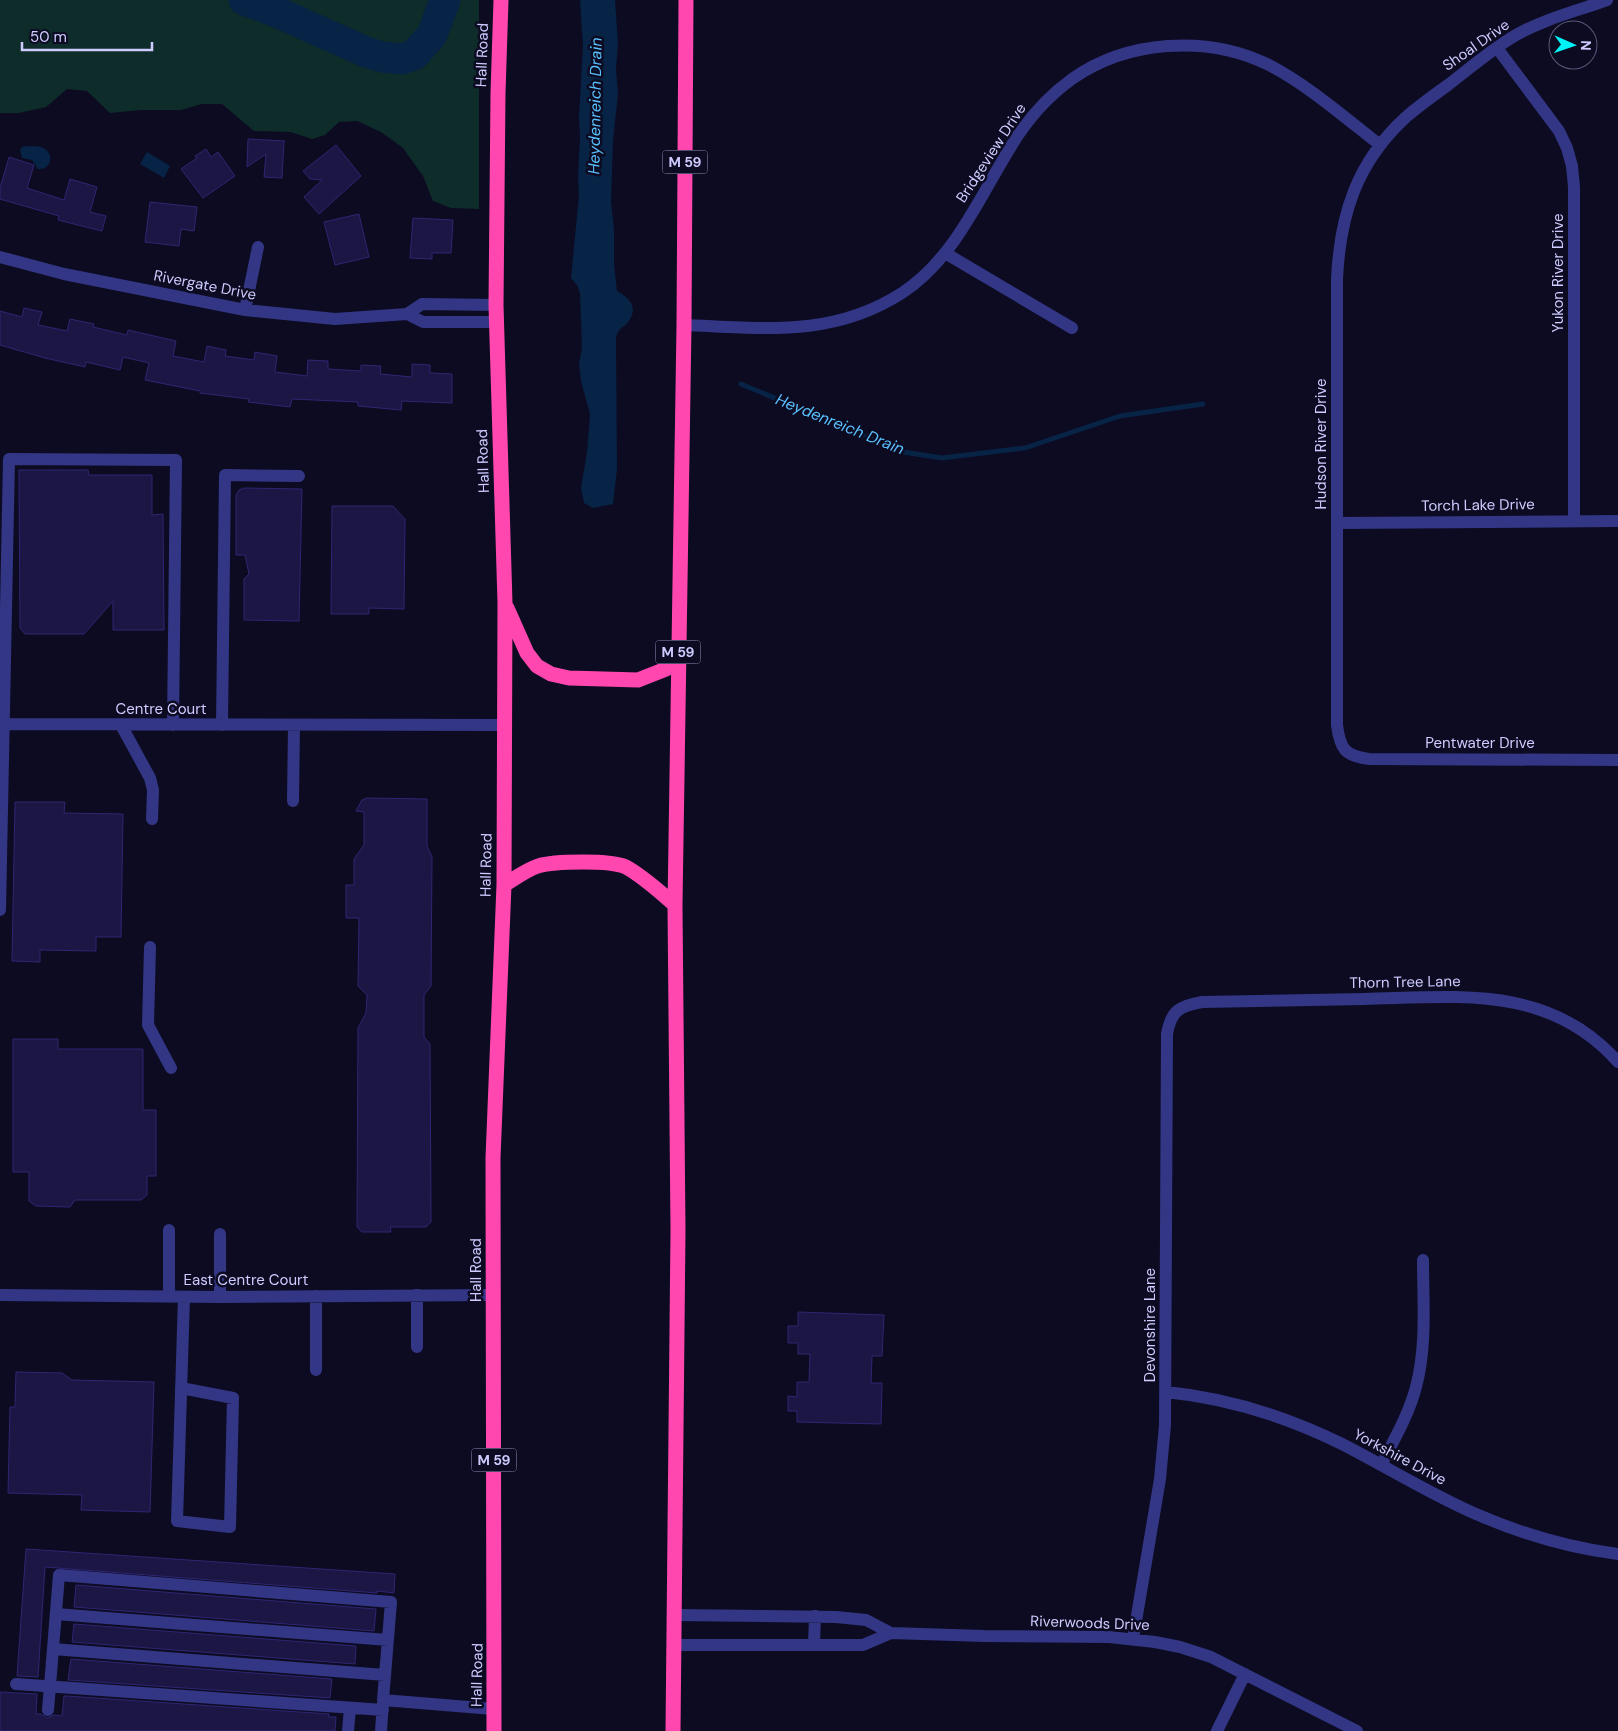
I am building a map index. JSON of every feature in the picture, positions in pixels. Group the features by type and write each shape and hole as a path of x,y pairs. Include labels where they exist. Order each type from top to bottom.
{"highway":[{"name":"Hall Road","path":"494,1731 494,1158 504,885 504,602 496,305 498,93 502,0"},
{"name":"M 59","path":"673,1731 678,1230 675,905 684,325 686,0"},
{"path":"504,602 527,653 538,666 551,674 569,678 638,680 666,669 678,655"},
{"path":"504,885 536,866 553,863 609,863 624,866 675,905"}],"street":[{"name":"Shoal Drive","path":"1380,145 1407,117 1515,36 1542,23 1607,0"},
{"name":"Bridgeview Drive","path":"684,325 763,328 815,326 837,322 858,315 903,292 923,277 945,253 966,222 1010,147 1040,107 1073,79 1109,59 1130,53 1180,45 1224,49 1245,55 1266,64 1294,80 1380,145"},
{"name":"Yukon River Drive","path":"1497,48 1559,131 1567,148 1572,166 1574,187 1574,520"},
{"name":"Hudson River Drive","path":"1344,751 1338,738 1337,725 1338,249 1344,217 1351,195 1370,158 1380,145"},
{"path":"245,310 258,247"},
{"path":"945,253 1072,328"},
{"name":"Rivergate Drive","path":"0,257 64,274 245,310 335,319 407,314 422,304 496,305"},
{"name":"Rivergate Drive","path":"407,314 423,322 497,322"},
{"path":"0,910 9,459 176,460 173,725"},
{"path":"222,725 225,475 299,476"},
{"name":"Torch Lake Drive","path":"1337,523 1618,521"},
{"name":"Centre Court","path":"4,724 504,725"},
{"path":"121,725 150,778 153,790 152,819"},
{"path":"293,801 294,725"},
{"name":"Pentwater Drive","path":"1344,751 1357,758 1369,759 1618,760"},
{"path":"150,946 148,1025 171,1068"},
{"name":"Thorn Tree Lane","path":"1176,1011 1188,1004 1202,1002 1454,997 1500,999 1537,1008 1572,1024 1604,1046 1618,1062"},
{"name":"Devonshire Lane","path":"1133,1638 1160,1478 1165,1425 1167,1034 1169,1022 1176,1011"},
{"path":"169,1297 170,1230"},
{"path":"220,1234 220,1297"},
{"path":"1381,1465 1408,1411 1421,1367 1423,1343 1423,1260"},
{"name":"East Centre Court","path":"0,1295 220,1297 493,1295"},
{"path":"416,1347 417,1295"},
{"path":"316,1296 316,1370"},
{"path":"181,1388 232,1398 230,1527 177,1522 181,1388 184,1297"},
{"name":"Yorkshire Drive","path":"1166,1392 1215,1398 1262,1412 1316,1432 1451,1502 1505,1526 1579,1548 1618,1554"},
{"path":"48,1710 59,1575 392,1602 381,1731"},
{"path":"56,1614 388,1640"},
{"name":"Riverwoods Drive","path":"674,1615 814,1616 866,1620 892,1633"},
{"path":"814,1616 814,1646"},
{"name":"Riverwoods Drive","path":"674,1645 863,1645 892,1633 1133,1638 1180,1647 1211,1657 1357,1731"},
{"path":"53,1649 386,1675"},
{"path":"1217,1731 1245,1674"},
{"path":"16,1684 350,1708 383,1705 493,1709"},
{"path":"348,1731 350,1708"}],"green space":[{"path":"0,0 479,0 479,209 451,208 433,201 423,176 403,148 381,132 357,121 339,122 325,135 312,139 291,132 254,131 222,104 202,104 181,110 141,110 110,113 87,91 67,89 46,107 19,113 0,113"}],"water":[{"path":"580,0 615,0 618,43 616,69 618,94 613,141 611,202 614,229 614,264 617,291 631,302 633,310 630,319 619,331 616,338 617,469 613,504 593,508 584,503 581,488 587,452 590,414 581,381 579,364 582,348 580,293 577,285 571,278 579,195 579,117 583,46"},
{"path":"24,146 45,149 50,155 48,165 38,169 32,160 22,158 20,149"},
{"path":"147,152 170,166 164,178 140,164"}],"building":[{"path":"248,139 285,141 282,178 264,177 266,154 247,167"},
{"path":"336,145 361,176 319,214 304,197 322,180 310,179 303,171"},
{"path":"206,149 211,157 218,152 235,176 203,198 181,169"},
{"path":"9,157 34,165 27,188 64,200 70,179 97,187 90,212 106,216 102,231 58,220 59,216 0,199 0,188"},
{"path":"150,202 197,207 194,231 181,229 179,246 145,242"},
{"path":"359,214 369,257 335,265 324,222"},
{"path":"413,218 453,220 451,253 432,253 432,259 410,258"},
{"path":"24,308 42,312 38,325 67,331 70,319 94,324 93,327 127,335 128,330 176,341 173,356 204,362 207,346 226,350 225,356 254,360 255,352 277,356 275,372 307,376 308,360 328,361 328,369 361,371 361,365 381,366 380,374 412,377 412,364 430,365 430,373 452,374 452,403 402,401 401,410 358,406 358,402 292,399 290,407 248,402 249,399 200,393 200,391 145,380 149,363 123,357 120,370 86,362 85,367 0,345 0,311 22,317"},
{"path":"19,470 88,470 89,475 152,475 152,515 163,514 164,630 113,630 113,601 84,634 25,634 20,628"},
{"path":"244,488 302,489 299,621 244,620 244,579 249,574 245,555 236,555 236,495 239,490"},
{"path":"332,506 393,506 405,519 404,609 369,608 369,614 331,614"},
{"path":"367,798 427,799 427,846 432,857 431,986 424,995 424,1037 430,1044 431,1222 426,1227 390,1227 391,1232 362,1232 357,1227 358,1028 366,1013 367,995 358,986 359,918 346,918 346,885 354,885 354,859 364,845 364,812 356,811 362,800"},
{"path":"15,802 65,802 64,813 123,814 121,937 96,937 96,951 40,950 40,962 12,961"},
{"path":"13,1039 58,1039 58,1049 143,1049 143,1110 156,1110 156,1176 147,1176 147,1195 141,1200 75,1200 70,1207 36,1206 29,1201 29,1172 13,1172"},
{"path":"798,1312 884,1315 882,1356 872,1356 871,1383 882,1383 881,1424 797,1422 797,1411 788,1411 788,1396 797,1397 797,1382 809,1382 810,1354 798,1354 798,1343 788,1343 788,1326 798,1326"},
{"path":"16,1372 62,1373 72,1380 154,1382 150,1512 81,1510 82,1495 8,1493 10,1407 15,1407"},
{"path":"26,1549 395,1574 394,1593 45,1567 38,1677 17,1676"},
{"path":"76,1585 376,1609 374,1631 74,1607"},
{"path":"74,1624 356,1646 355,1664 72,1642"},
{"path":"71,1659 332,1679 330,1698 68,1680"},
{"path":"0,1692 37,1694 36,1714 41,1714 47,1718 54,1715 62,1716 64,1696 67,1696 329,1714 329,1717 336,1717 335,1731 0,1731"}],"waterway":[{"path":"244,0 279,13 366,52 382,57 402,59 414,55 432,35 445,0"},
{"name":"Heydenreich Drain","path":"741,384 903,452 942,458 1025,448 1120,416 1203,404"}]}
